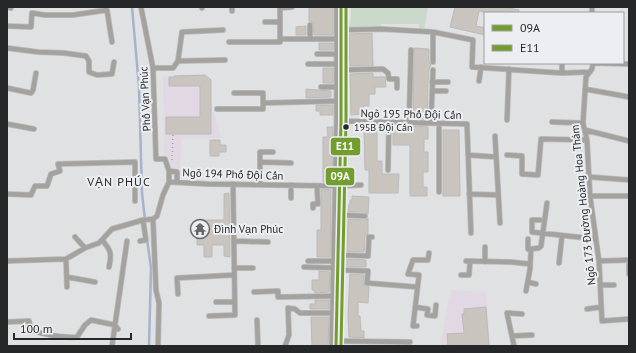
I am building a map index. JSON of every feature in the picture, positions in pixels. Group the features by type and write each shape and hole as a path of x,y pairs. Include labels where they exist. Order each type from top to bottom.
{"street":[{"path":"336,344 338,186 341,122 341,7"}],"lane":[{"path":"7,8 11,7"},
{"name":"Phố Vạn Phúc","path":"141,7 153,68 156,159 165,159 170,171"},
{"path":"280,40 280,8 292,7"},
{"path":"7,26 31,27 32,13 45,15 73,15 107,10 112,42"},
{"path":"265,22 280,22"},
{"path":"310,25 310,39"},
{"path":"229,42 280,42 280,40 310,39 381,29 433,32 473,40 472,67 590,72"},
{"path":"153,68 173,68 178,61 182,32 223,30"},
{"path":"433,32 433,62"},
{"path":"7,48 86,56 89,60 88,72 96,75 112,74 114,62"},
{"path":"409,123 411,50"},
{"path":"317,54 341,62 383,69 388,73 389,79 397,79 397,88"},
{"path":"178,61 225,60"},
{"path":"308,64 341,62"},
{"path":"562,64 562,72"},
{"name":"Ngõ 173 Đường Hoàng Hoa Thám","path":"592,64 590,72 586,77 583,123 587,140 590,196 599,261 602,321 629,319"},
{"path":"479,81 480,68"},
{"path":"507,120 509,69"},
{"path":"431,123 433,70"},
{"path":"7,88 31,93 33,90 36,73"},
{"path":"432,82 448,82"},
{"path":"321,87 341,87"},
{"path":"585,89 629,97"},
{"path":"432,91 446,91"},
{"path":"217,109 263,109 263,93 234,93"},
{"path":"263,103 341,101"},
{"name":"Ngõ 195 Phố Đội Cấn","path":"341,122 467,124 471,233"},
{"path":"388,170 389,122"},
{"path":"552,122 583,123"},
{"path":"439,123 439,192"},
{"path":"7,124 34,128"},
{"path":"585,130 629,141"},
{"path":"495,136 500,223"},
{"path":"507,155 522,156 522,174 538,175 541,138 587,140"},
{"path":"260,184 260,152 273,152"},
{"path":"468,155 496,157"},
{"path":"7,194 31,195 35,186 47,186 50,174 60,171 58,164 135,162 135,201"},
{"path":"260,162 291,163"},
{"path":"169,182 170,171 177,172 177,181"},
{"path":"590,177 629,180"},
{"name":"Ngõ 194 Phố Đội Cấn","path":"153,219 157,216 163,194 169,182 177,181 207,184 317,186 361,185"},
{"path":"209,316 235,315 233,184"},
{"path":"291,185 291,198"},
{"path":"313,208 313,204 318,204 317,186"},
{"path":"470,194 498,195"},
{"path":"590,196 629,196"},
{"path":"531,249 540,248 541,246 547,204"},
{"path":"338,215 365,216"},
{"path":"7,261 66,259 85,248 99,243 112,229 143,220 153,219 156,290 160,303 158,346"},
{"path":"540,220 530,219 532,232 595,239"},
{"path":"140,241 146,240 143,220"},
{"path":"559,263 562,236"},
{"path":"75,237 85,248"},
{"path":"304,267 337,263 368,256 369,237 372,237"},
{"path":"526,291 531,249 528,249 528,239"},
{"path":"102,240 109,248 112,257 110,267"},
{"path":"112,346 116,327 127,241"},
{"path":"234,241 268,242"},
{"path":"485,247 485,262"},
{"path":"417,326 413,326 419,275 408,274 412,260 428,260 429,252"},
{"path":"66,259 67,287"},
{"path":"599,261 629,260"},
{"path":"308,261 337,263 368,271 367,284 417,287"},
{"path":"461,275 469,275 468,262 511,262 530,264"},
{"path":"628,274 629,264"},
{"path":"234,268 253,268"},
{"path":"178,294 177,278 234,276"},
{"path":"67,277 95,282"},
{"path":"528,282 536,284"},
{"path":"600,285 614,285"},
{"path":"254,292 278,291 278,297 337,296"},
{"path":"216,302 235,302"},
{"path":"415,307 428,308 427,315 435,316 436,305"},
{"path":"587,309 601,307"},
{"path":"285,346 289,335 288,308 295,308 300,313 337,313"},
{"path":"514,346 508,313 522,314"},
{"path":"7,322 29,321 31,330 65,338 77,337 85,325 91,320 116,327"},
{"path":"257,320 258,346"},
{"path":"512,336 532,335"},
{"path":"336,344 410,342"}],"path":[{"path":"170,171 173,134"}],"shaded area":[{"path":"205,75 221,138 182,138 180,170 172,169 170,159 164,158 163,76"},
{"path":"451,290 486,292 490,346 440,346"}],"green space":[{"path":"351,7 428,7 424,30 419,30 419,24 381,24 381,28 348,28 351,18"}],"building":[{"path":"309,7 333,7 333,35 314,35 313,23 309,21"},
{"path":"455,7 504,7 519,10 518,12 479,11 476,26 484,28 484,35 450,27"},
{"path":"306,26 306,35 296,35 296,27"},
{"path":"372,33 373,66 350,66 349,34"},
{"path":"319,43 333,43 333,50 319,50"},
{"path":"414,48 429,49 429,62 431,65 429,69 428,82 427,119 413,119"},
{"path":"323,68 333,68 333,83 323,83"},
{"path":"373,73 373,77 385,77 386,87 375,87 375,94 369,94 369,106 363,106 363,114 351,115 350,74"},
{"path":"205,75 211,80 211,134 166,134 166,117 200,117 200,86 169,86 169,77"},
{"path":"306,89 331,91 331,97 306,98"},
{"path":"316,105 333,105 333,115 320,115 320,111 316,111"},
{"path":"411,126 428,127 428,139 424,139 424,152 428,152 428,172 423,172 423,187 427,187 427,196 410,196 410,145 393,145 393,130 410,130"},
{"path":"327,127 333,127 332,182 323,182 323,137 328,137"},
{"path":"364,129 377,129 377,161 382,161 382,174 399,174 398,193 369,193 369,170 365,170"},
{"path":"443,130 459,130 460,196 443,196"},
{"path":"210,140 220,140 220,145 226,145 226,152 219,152 219,156 210,156"},
{"path":"321,189 331,190 330,257 317,257 317,230 321,230"},
{"path":"229,193 230,257 224,256 224,245 212,245 212,257 204,257 204,245 197,245 197,220 224,220 224,194"},
{"path":"352,196 369,197 368,214 365,212 348,212"},
{"path":"368,218 368,234 365,236 364,252 347,252 348,219 365,220"},
{"path":"347,259 366,260 366,267 347,267"},
{"path":"319,271 330,272 329,292 315,293 314,290 312,290 312,280 319,280"},
{"path":"350,274 364,275 363,284 369,287 368,303 358,302 358,316 360,316 361,331 364,331 364,338 349,337 348,316"},
{"path":"315,300 329,300 329,309 310,309 310,304 315,304"},
{"path":"486,307 489,346 448,346 447,334 464,333 462,314 464,314 464,309"},
{"path":"311,317 329,317 328,346 312,346"}],"waterway":[{"path":"132,7 139,87 142,193 145,220"},
{"path":"147,239 151,268 149,346"}],"transit line":[{"name":"09A","path":"336,346 341,121 341,7"},
{"name":"E11","path":"341,346 346,121 346,7"}],"place":[{"name":"195B Đội Cấn","path":"346,127"},
{"name":"Đình Vạn Phúc","path":"200,229"}],"district":[{"name":"VẠN PHÚC","path":"119,182"}]}
